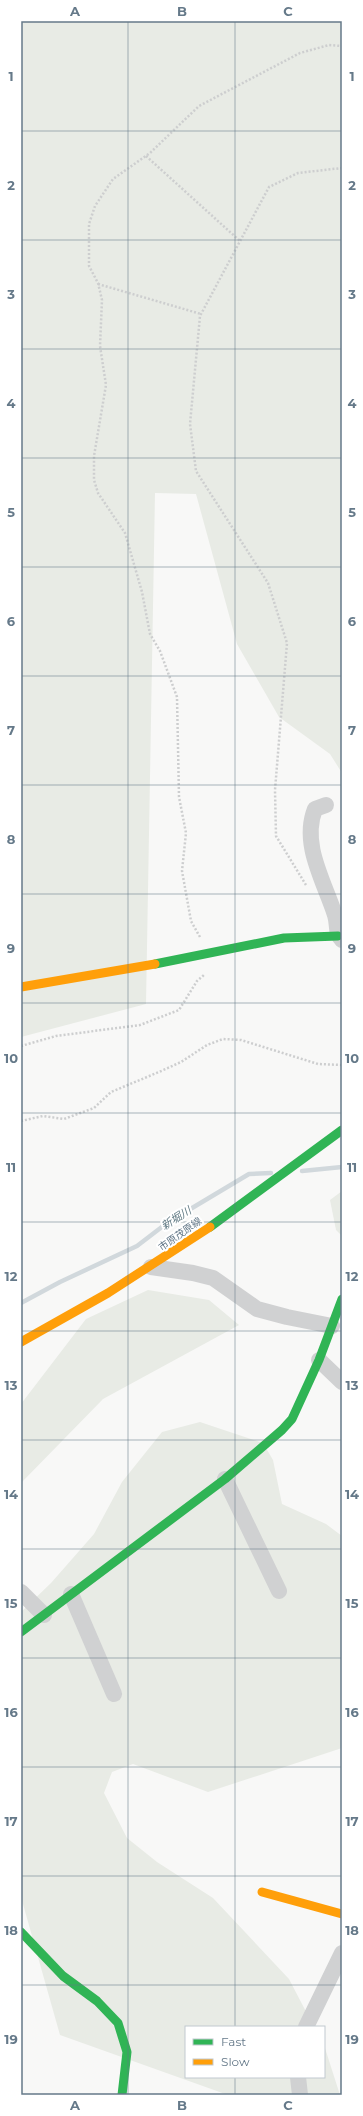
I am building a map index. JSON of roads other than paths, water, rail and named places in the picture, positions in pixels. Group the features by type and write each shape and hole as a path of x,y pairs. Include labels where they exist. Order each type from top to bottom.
{"street":[{"path":"21,987 210,954 284,938 340,938 336,916 317,869 309,822 315,809 326,805"},
{"name":"市原茂原線","path":"21,1342 59,1323 151,1267 248,1201 342,1130"},
{"path":"21,1632 225,1479 263,1448 292,1420 319,1360 338,1311 287,1317 258,1309 213,1278 192,1273 151,1267"},
{"path":"319,1360 342,1382"},
{"path":"225,1479 279,1591"},
{"path":"21,1592 44,1615"},
{"path":"71,1594 114,1694"},
{"path":"262,1892 342,1914"},
{"path":"23,1936 63,1976 96,2001 118,2023 127,2052 122,2095"},
{"path":"306,2026 342,1953"},
{"path":"298,2078 300,2095"}],"waterway":[{"name":"新堀川","path":"302,1171 342,1167"},
{"name":"新堀川","path":"21,1303 60,1282 137,1246 167,1223 249,1174 271,1173"}]}
